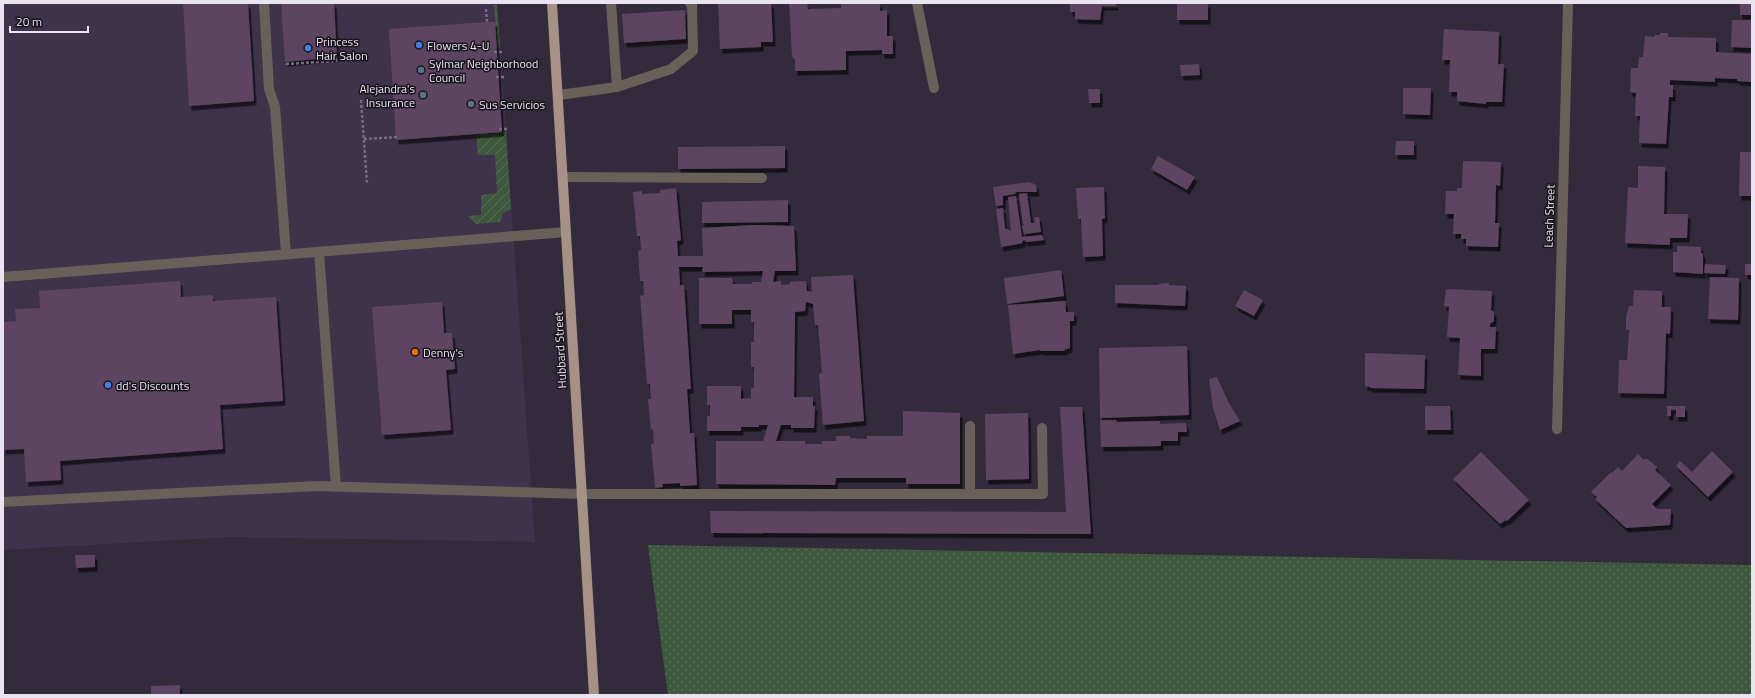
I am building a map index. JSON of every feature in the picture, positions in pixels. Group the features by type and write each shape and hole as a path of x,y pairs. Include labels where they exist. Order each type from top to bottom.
{"main road":[{"name":"Hubbard Street","path":"552,3 559,95 594,695"}],"street":[{"path":"264,3 269,89 275,106 286,254"},
{"path":"611,3 617,87"},
{"path":"559,95 617,87 671,69 693,52 692,5 690,3"},
{"path":"917,3 934,88"},
{"name":"Leach Street","path":"1557,430 1568,3"},
{"path":"563,177 762,178"},
{"path":"3,277 566,232"},
{"path":"319,252 336,487"},
{"path":"970,426 970,494"},
{"path":"3,502 317,486 582,494 1043,494 1042,428"}],"path":[{"path":"486,9 487,22"},
{"path":"494,52 504,52"},
{"path":"268,66 336,61 336,57"},
{"path":"496,77 505,77"},
{"path":"361,100 367,183"},
{"path":"497,102 507,102"},
{"path":"499,129 509,129"},
{"path":"364,139 399,136"}],"shaded area":[{"path":"3,3 497,3 535,542 229,537 3,550"}],"green space":[{"path":"494,5 497,5 500,47 497,47"},
{"path":"506,132 511,209 503,213 500,222 476,224 468,216 481,215 481,195 497,193 495,155 478,155 476,134"},
{"path":"648,545 1752,565 1752,695 668,695"}],"building":[{"path":"183,3 248,3 254,101 189,106"},
{"path":"281,3 334,3 337,57 285,62"},
{"path":"718,3 771,3 773,42 761,42 761,47 720,49"},
{"path":"789,3 807,3 808,9 841,8 841,3 880,3 880,11 887,10 887,36 893,36 893,54 882,54 882,50 846,51 846,70 795,71 795,60 792,56"},
{"path":"1070,3 1116,3 1116,6 1102,6 1100,20 1075,19 1075,12 1070,12"},
{"path":"1177,3 1208,3 1208,20 1177,20"},
{"path":"1740,3 1752,3 1752,15 1740,15"},
{"path":"685,10 686,39 624,43 622,14"},
{"path":"1732,20 1752,20 1752,48 1731,47"},
{"path":"495,22 502,132 396,140 389,29"},
{"path":"1444,29 1499,32 1498,64 1504,64 1502,102 1486,102 1486,104 1457,101 1457,92 1449,92 1450,60 1442,60"},
{"path":"1660,33 1668,33 1668,37 1716,38 1716,52 1751,54 1751,82 1737,81 1737,79 1715,78 1715,82 1670,80 1670,85 1673,85 1673,97 1669,97 1666,144 1639,143 1640,116 1635,116 1636,93 1630,92 1631,68 1638,68 1639,57 1643,57 1645,36 1654,37 1655,35 1660,35"},
{"path":"1199,64 1200,75 1181,76 1180,65"},
{"path":"1403,88 1431,88 1430,115 1403,114"},
{"path":"1088,89 1100,89 1100,103 1089,103"},
{"path":"1396,141 1414,141 1414,155 1395,155"},
{"path":"785,146 785,168 678,169 678,147"},
{"path":"1740,152 1752,152 1752,196 1739,196"},
{"path":"1158,156 1195,177 1187,190 1151,169"},
{"path":"1463,161 1501,162 1500,186 1496,185 1495,223 1499,223 1498,247 1466,246 1466,239 1461,239 1461,234 1453,234 1454,214 1445,214 1446,191 1457,191 1457,188 1462,188"},
{"path":"1638,166 1665,167 1664,214 1688,214 1687,238 1670,238 1670,245 1625,243 1628,187 1638,188"},
{"path":"1030,182 1036,185 1037,192 1016,192 1015,194 1003,196 1003,205 996,206 993,187"},
{"path":"1104,187 1105,218 1102,219 1103,256 1083,257 1081,219 1078,219 1076,188"},
{"path":"676,188 681,240 677,241 678,256 703,256 702,228 753,225 794,226 796,271 775,271 773,282 781,281 781,285 790,284 790,282 806,281 807,291 812,292 811,277 853,275 864,421 823,425 819,374 822,373 818,325 815,325 813,304 806,302 805,311 795,312 794,397 813,397 813,406 815,406 814,428 791,428 791,425 781,425 776,441 805,441 805,444 822,444 822,441 836,441 836,436 850,436 850,438 867,439 867,436 903,436 903,411 960,413 960,484 906,484 906,478 836,478 835,485 716,484 716,441 763,441 768,425 759,425 759,427 741,427 741,431 707,431 707,416 710,416 710,405 707,405 707,386 741,386 741,399 751,398 751,388 754,388 754,367 751,367 751,342 754,342 754,322 751,322 751,310 732,310 732,324 699,324 699,278 732,278 733,284 752,284 752,282 761,282 763,271 702,272 703,267 679,267 680,285 684,285 691,389 687,389 690,433 694,433 697,485 680,486 680,483 662,484 663,487 655,488 651,444 654,444 653,429 651,430 648,399 651,399 650,384 647,384 640,296 644,295 643,281 640,281 638,251 641,250 640,236 637,236 633,192 642,191 642,194 660,193 660,190"},
{"path":"1027,193 1031,223 1035,223 1034,217 1039,217 1041,232 1024,234 1022,226 1025,225 1023,224 1019,194"},
{"path":"1016,196 1022,237 1042,235 1044,240 1026,242 1025,240 1022,241 1023,243 1001,247 996,209 1003,208 1005,228 1011,231 1008,197"},
{"path":"788,200 788,222 702,223 702,202"},
{"path":"1677,246 1701,247 1701,253 1703,253 1703,274 1673,272 1673,252 1677,252"},
{"path":"1705,264 1726,265 1725,274 1704,273"},
{"path":"1745,264 1752,264 1752,275 1745,275"},
{"path":"1061,270 1064,296 1007,304 1004,278"},
{"path":"1710,277 1739,278 1738,320 1708,319"},
{"path":"180,281 181,297 213,295 213,301 276,297 283,401 220,405 223,449 60,461 61,480 26,482 24,449 3,450 3,322 16,321 15,309 40,308 39,291"},
{"path":"1169,283 1169,285 1186,286 1185,306 1115,303 1115,285 1158,285"},
{"path":"1446,289 1492,291 1491,310 1494,312 1494,321 1490,324 1490,327 1496,327 1495,349 1481,349 1481,376 1458,375 1460,338 1447,337 1449,307 1444,306"},
{"path":"1244,290 1263,300 1254,316 1235,306"},
{"path":"1634,290 1662,291 1662,307 1671,307 1670,334 1666,333 1664,394 1618,393 1619,360 1627,360 1629,330 1626,330 1626,317 1629,306 1633,306"},
{"path":"1065,301 1066,312 1074,312 1074,321 1070,321 1070,348 1064,350 1065,351 1040,350 1013,354 1008,305"},
{"path":"442,302 444,333 452,333 455,369 446,370 451,430 382,435 372,307"},
{"path":"1187,346 1189,415 1100,418 1099,348"},
{"path":"1365,353 1425,355 1424,389 1370,388 1365,386"},
{"path":"1217,377 1229,403 1240,421 1220,430 1213,408 1209,379"},
{"path":"1425,406 1450,406 1451,430 1425,430"},
{"path":"1667,406 1685,406 1685,417 1676,417 1676,410 1671,409 1671,416 1667,416"},
{"path":"1060,407 1082,407 1091,534 711,533 710,511 1066,512"},
{"path":"1028,413 1029,479 986,480 985,414"},
{"path":"1100,420 1116,420 1117,422 1160,421 1160,424 1186,423 1187,432 1178,432 1178,441 1161,441 1161,446 1101,447"},
{"path":"1712,451 1733,472 1708,497 1676,466 1680,461 1692,472"},
{"path":"1481,452 1529,500 1507,521 1506,520 1500,524 1453,479"},
{"path":"1638,454 1644,460 1646,458 1657,467 1655,470 1671,485 1652,504 1657,509 1671,509 1670,525 1626,528 1595,499 1597,497 1591,492 1618,467 1622,471"},
{"path":"75,555 95,555 95,567 76,568"},
{"path":"180,685 180,695 151,695 151,686"}],"place":[{"name":"Flowers 4-U","path":"419,45"},
{"name":"Princess Hair Salon","path":"308,48"},
{"name":"Sylmar Neighborhood Council","path":"421,70"},
{"name":"Alejandra's Insurance","path":"423,95"},
{"name":"Sus Servicios","path":"471,104"},
{"name":"Denny's","path":"415,352"},
{"name":"dd's Discounts","path":"108,385"}]}
